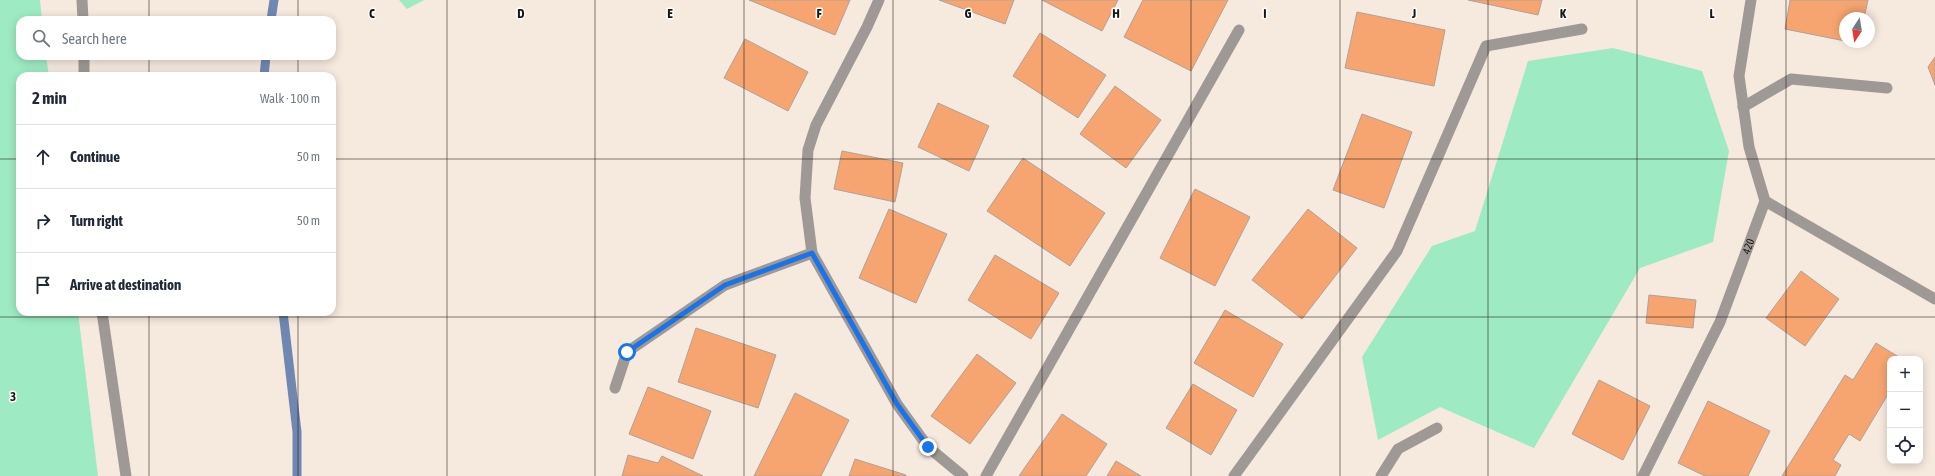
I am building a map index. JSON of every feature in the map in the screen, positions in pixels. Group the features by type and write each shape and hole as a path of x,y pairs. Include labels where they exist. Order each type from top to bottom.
{"street":[{"path":"82,0 83,16"},
{"path":"879,0 867,27 816,125 808,150 805,198 812,253 897,404 928,447 963,476"},
{"path":"1751,0 1739,76 1749,147 1765,201 1935,299"},
{"path":"1234,476 1397,251 1486,46 1582,29"},
{"path":"986,476 1239,30"},
{"path":"84,60 84,72"},
{"path":"1743,107 1791,79 1887,88"},
{"name":"420","path":"1643,476 1720,322 1765,201"},
{"path":"615,388 627,352 725,285 812,253"},
{"path":"103,316 126,476"},
{"path":"1381,476 1398,449 1436,428"}],"green space":[{"path":"0,0 40,0 42,16 16,16 16,60 47,60 48,72 16,72 16,316 78,316 98,476 0,476"},
{"path":"399,0 424,0 407,9"},
{"path":"1613,48 1702,71 1729,151 1713,242 1640,268 1534,448 1440,407 1378,440 1362,357 1432,246 1475,231 1528,61"}],"building":[{"path":"749,0 850,0 835,35"},
{"path":"939,0 1014,0 1005,24"},
{"path":"1042,0 1118,0 1102,31"},
{"path":"1143,0 1228,0 1191,71 1124,37"},
{"path":"1468,0 1542,0 1538,15"},
{"path":"1790,0 1868,0 1865,12 1839,12 1839,40 1785,29"},
{"path":"1357,12 1445,30 1434,86 1345,68"},
{"path":"1040,33 1106,75 1078,118 1013,76"},
{"path":"745,39 808,72 788,111 724,78"},
{"path":"1935,57 1935,85 1928,67"},
{"path":"1115,86 1161,120 1126,168 1080,134"},
{"path":"938,103 989,126 969,171 918,147"},
{"path":"1362,114 1412,132 1384,208 1333,190"},
{"path":"842,151 903,163 895,202 834,189"},
{"path":"1023,158 1105,213 1070,266 987,211"},
{"path":"1195,189 1250,217 1215,286 1160,258"},
{"path":"889,209 947,234 916,303 859,278"},
{"path":"1308,209 1357,248 1302,319 1252,280"},
{"path":"995,255 1059,293 1031,339 968,300"},
{"path":"1801,271 1839,299 1805,346 1766,318"},
{"path":"1649,295 1696,300 1693,328 1646,323"},
{"path":"1225,310 1283,344 1253,397 1194,363"},
{"path":"696,328 776,355 758,408 678,382"},
{"path":"1876,343 1897,356 1887,356 1887,396 1860,441 1849,434 1833,460 1841,465 1835,476 1782,476 1845,375 1853,380"},
{"path":"977,354 1016,383 970,444 931,416"},
{"path":"1599,380 1650,406 1623,460 1572,434"},
{"path":"1193,384 1237,410 1211,455 1166,428"},
{"path":"648,387 711,411 693,459 629,434"},
{"path":"795,393 849,420 821,476 754,476"},
{"path":"1708,401 1770,431 1748,476 1705,476 1678,463"},
{"path":"1062,414 1107,444 1086,476 1019,476"},
{"path":"628,455 658,463 662,456 703,476 622,476"},
{"path":"855,459 906,475 906,476 849,476"},
{"path":"1116,461 1141,476 1107,476"}],"waterway":[{"path":"272,16 274,0"},
{"path":"264,72 266,60"},
{"path":"283,316 297,432 297,476"}],"route":[{"path":"627,352 725,285 812,253 897,404 928,447"}]}
